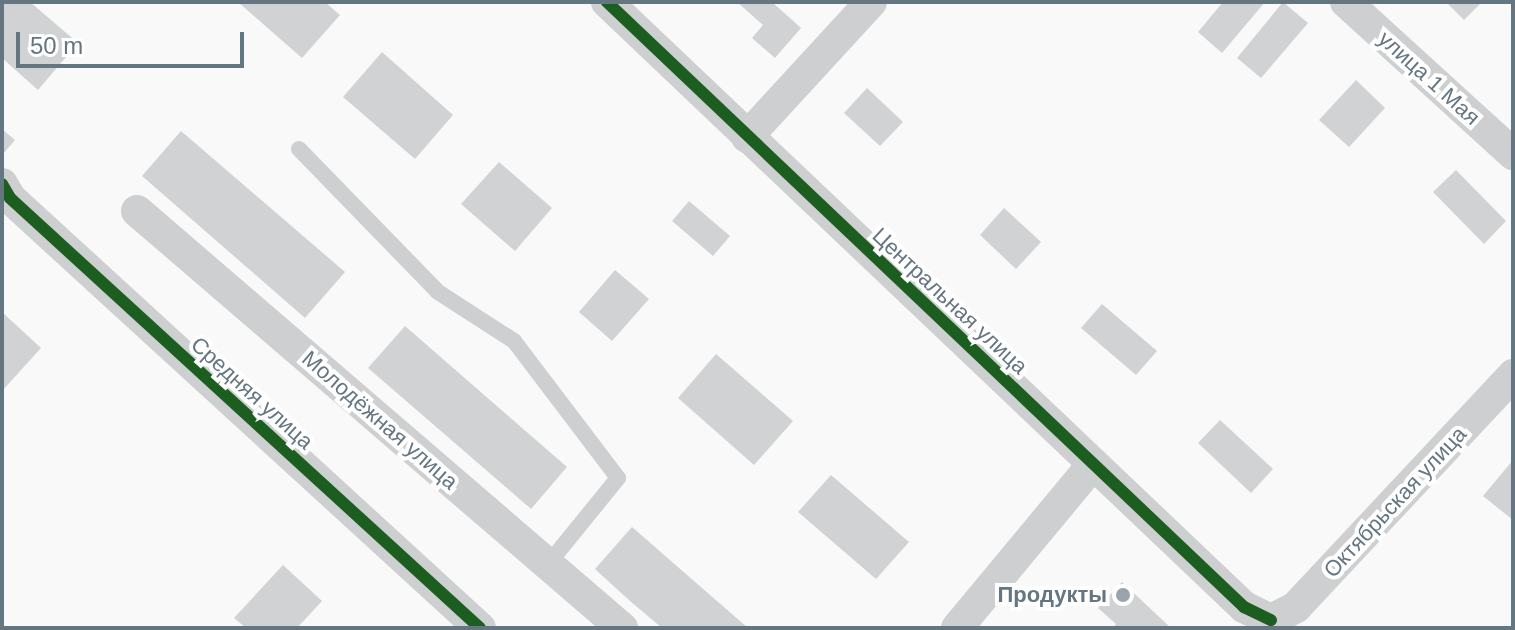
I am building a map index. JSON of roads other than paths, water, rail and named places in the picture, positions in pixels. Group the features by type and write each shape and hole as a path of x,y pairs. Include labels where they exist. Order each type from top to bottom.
{"street":[{"name":"Центральная улица","path":"607,2 1244,607 1273,624"},
{"path":"747,137 871,2"},
{"name":"улица 1 Мая","path":"1346,2 1513,154"},
{"name":"Средняя улица","path":"5,197 466,624"},
{"name":"Молодёжная улица","path":"137,211 622,628"},
{"name":"Октябрьская улица","path":"1273,624 1296,607 1513,375"},
{"path":"957,628 1093,464"}],"lane":[{"path":"299,149 438,292 514,341 618,478 548,564"}],"place":[{"name":"Продукты","path":"1123,595"}]}
